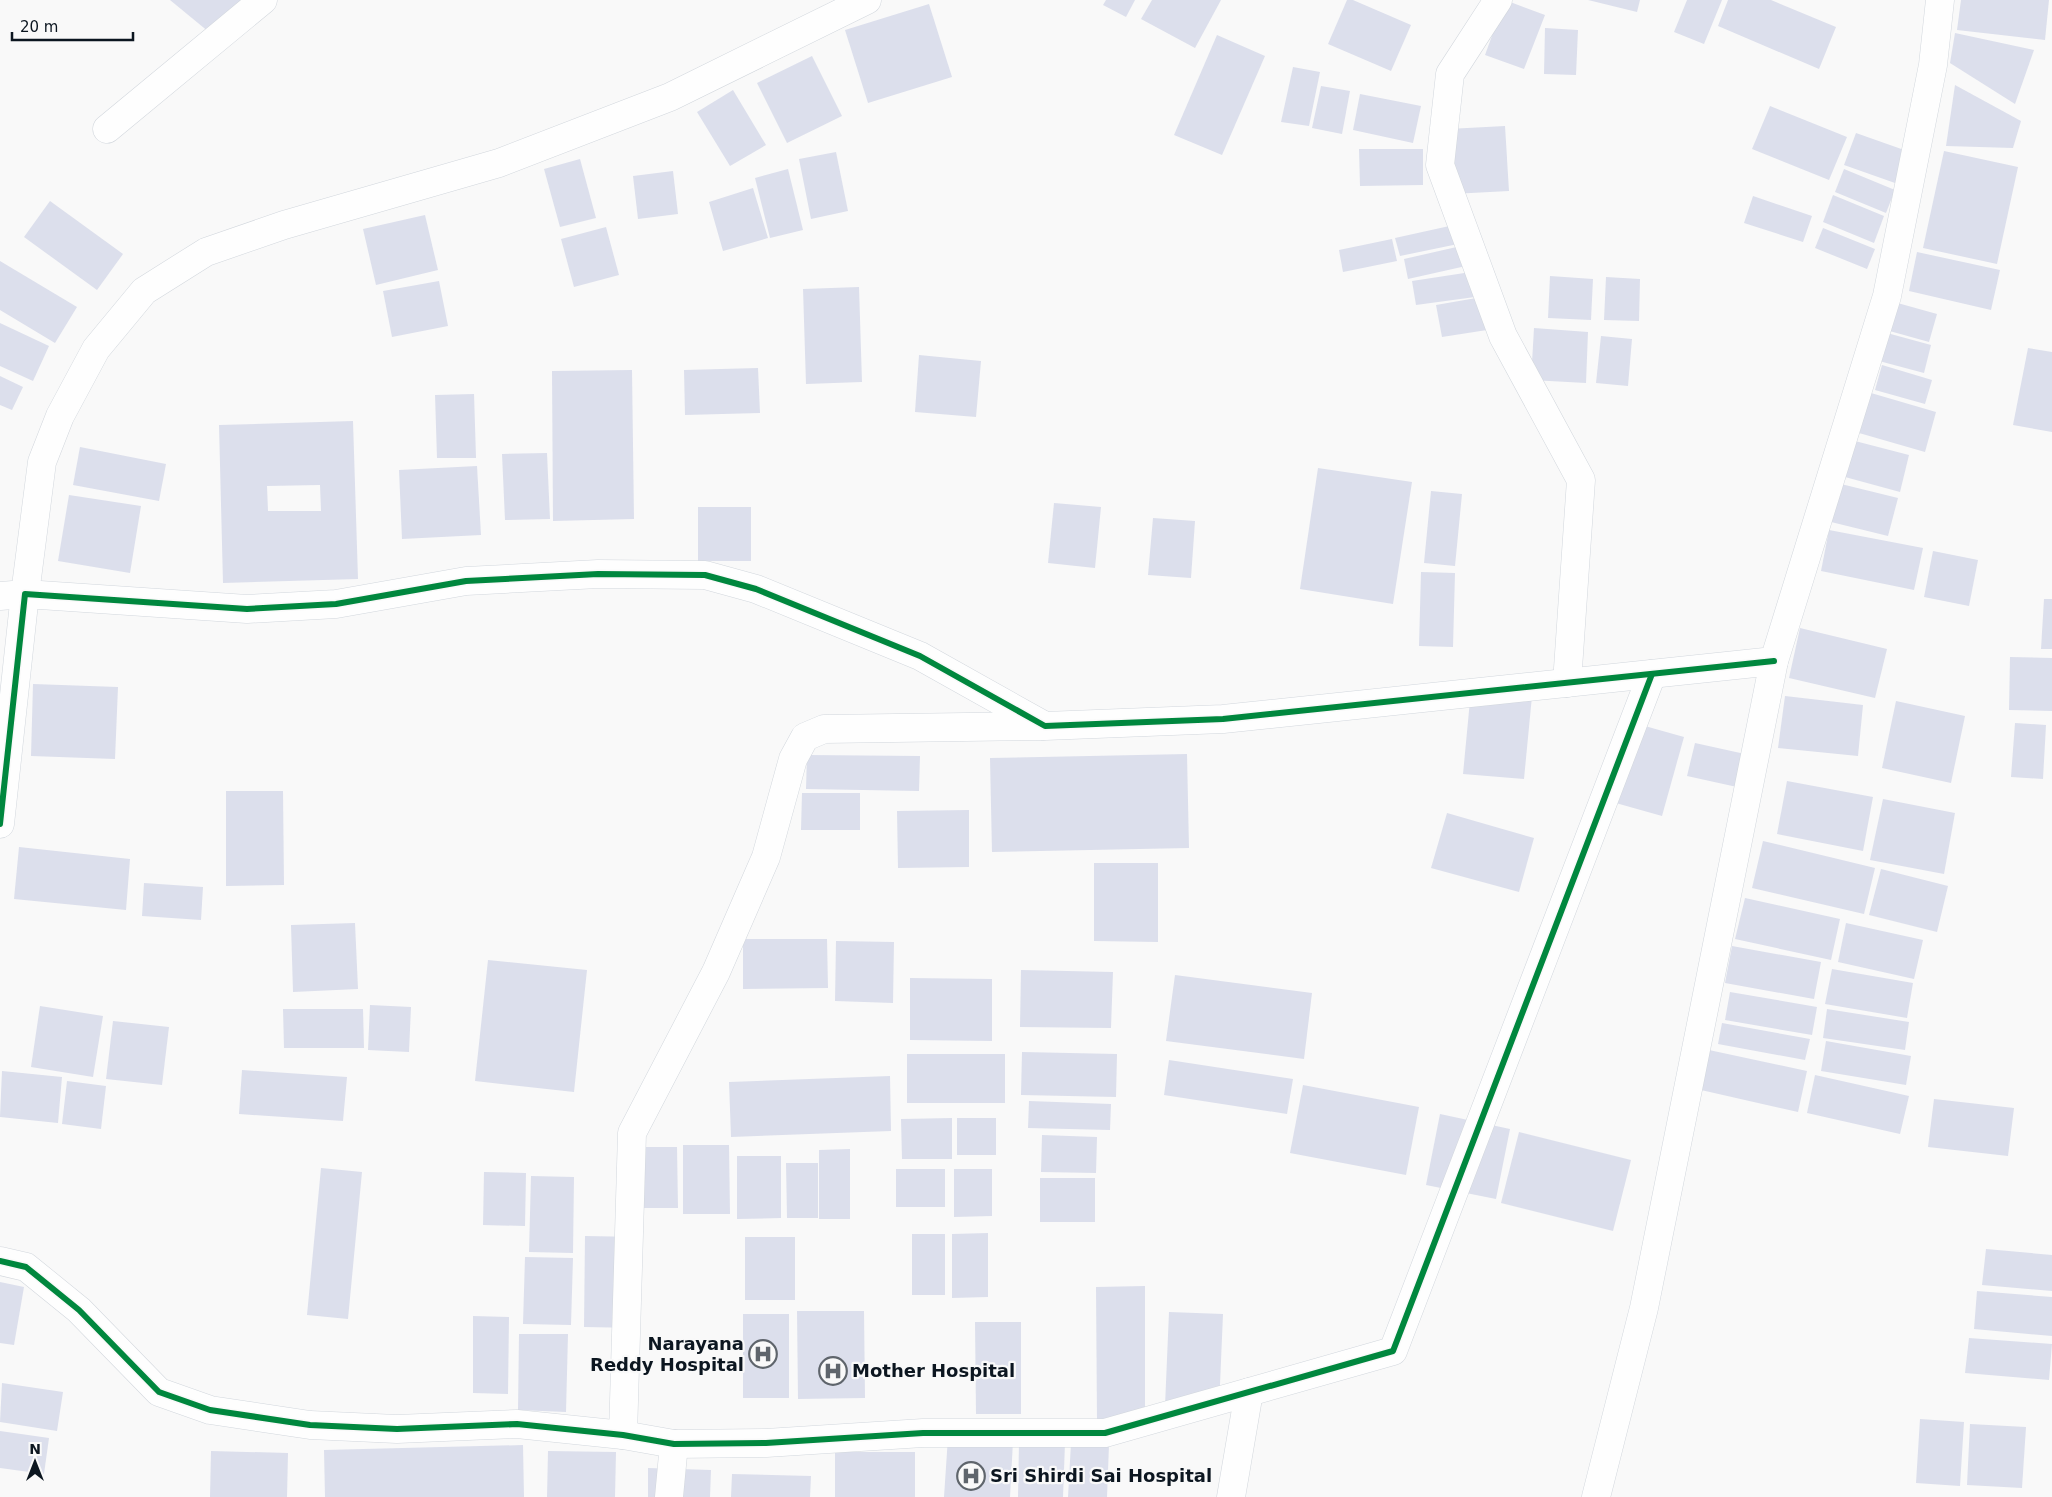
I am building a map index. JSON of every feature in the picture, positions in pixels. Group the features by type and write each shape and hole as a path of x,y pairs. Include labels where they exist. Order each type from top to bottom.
{"street":[{"path":"108,129 263,0"},
{"path":"0,824 12,595 42,462 60,416 96,349 144,291 206,252 284,225 499,163 670,98 867,0"},
{"path":"1498,0 1450,74 1440,166 1504,336 1581,480 1566,683"},
{"path":"1596,1497 1644,1308 1774,661 1887,296 1933,65 1940,0"},
{"path":"12,595 247,609 336,604 466,581 598,574 705,575 756,589 920,656 1045,726"},
{"path":"623,1435 632,1133 716,972 766,857 793,759 805,738 824,729 1045,726 1223,719 1774,661"},
{"path":"0,1260 26,1267 79,1310 159,1392 210,1410 310,1425 396,1429 517,1424 623,1435 674,1444 766,1443 923,1433 1105,1433 1393,1351 1652,674"},
{"path":"1231,1497 1249,1392"},
{"path":"669,1497 674,1444"}],"building":[{"path":"170,0 245,0 215,37"},
{"path":"1106,0 1135,0 1126,17 1103,5"},
{"path":"1152,0 1221,0 1195,48 1141,19"},
{"path":"1347,0 1353,0 1411,25 1391,71 1328,44"},
{"path":"1505,0 1545,15 1524,69 1485,55"},
{"path":"1588,0 1640,0 1637,12"},
{"path":"1687,0 1722,0 1704,44 1674,32"},
{"path":"1728,0 1771,0 1836,27 1819,69 1718,26"},
{"path":"1961,0 2049,0 2045,40 1957,30"},
{"path":"929,4 952,77 868,103 845,30"},
{"path":"1545,28 1578,30 1576,75 1544,74"},
{"path":"1955,33 2034,50 2015,104 1950,63"},
{"path":"1217,35 1265,56 1222,155 1174,135"},
{"path":"812,56 842,116 787,143 757,83"},
{"path":"1293,67 1320,72 1309,126 1281,122"},
{"path":"1955,85 2021,121 2013,148 1946,146"},
{"path":"1321,86 1350,91 1342,134 1312,128"},
{"path":"733,90 766,145 730,166 697,112"},
{"path":"1360,94 1421,106 1413,143 1353,130"},
{"path":"1770,106 1847,137 1829,180 1752,149"},
{"path":"1505,126 1509,191 1452,194 1448,129"},
{"path":"1856,133 1907,151 1895,183 1844,165"},
{"path":"1359,149 1423,149 1423,185 1360,186"},
{"path":"1944,151 2018,167 1997,264 1923,248"},
{"path":"836,152 848,211 811,219 799,159"},
{"path":"580,159 596,218 560,227 544,169"},
{"path":"788,169 803,230 770,238 755,178"},
{"path":"1844,169 1895,190 1886,213 1835,192"},
{"path":"673,171 678,214 638,219 633,176"},
{"path":"753,188 768,238 723,251 709,202"},
{"path":"1833,195 1884,216 1874,243 1823,222"},
{"path":"1753,196 1812,216 1803,242 1744,223"},
{"path":"50,201 123,254 97,290 24,237"},
{"path":"425,215 438,270 376,285 363,229"},
{"path":"1454,225 1458,244 1400,256 1395,238"},
{"path":"606,227 619,275 574,287 561,239"},
{"path":"1823,228 1875,249 1867,269 1815,248"},
{"path":"1392,239 1397,261 1343,272 1339,250"},
{"path":"1461,246 1466,266 1408,279 1404,259"},
{"path":"1917,252 2000,270 1991,310 1909,291"},
{"path":"0,261 77,307 55,343 0,310"},
{"path":"1471,272 1475,297 1416,305 1412,281"},
{"path":"1550,276 1593,279 1591,320 1548,318"},
{"path":"1606,277 1640,279 1639,321 1604,320"},
{"path":"439,281 448,326 392,337 383,291"},
{"path":"859,287 862,382 806,384 803,289"},
{"path":"1482,297 1487,330 1442,337 1436,305"},
{"path":"1894,302 1937,314 1929,342 1886,330"},
{"path":"0,323 49,346 33,381 0,366"},
{"path":"1534,328 1588,332 1586,383 1531,380"},
{"path":"1887,333 1931,345 1924,373 1879,361"},
{"path":"1601,336 1632,339 1628,386 1596,383"},
{"path":"2028,348 2052,352 2052,432 2013,425"},
{"path":"919,355 981,361 976,417 915,412"},
{"path":"1882,365 1932,380 1925,404 1875,390"},
{"path":"758,368 760,413 685,415 684,370"},
{"path":"632,370 634,519 553,521 552,371"},
{"path":"0,376 23,387 12,410 0,405"},
{"path":"1871,393 1936,412 1925,452 1859,433"},
{"path":"474,394 476,458 437,458 435,395"},
{"path":"353,421 358,579 223,583 219,425","holes":["320,485 321,511 268,511 267,486"]},
{"path":"1855,441 1909,455 1900,492 1845,477"},
{"path":"80,447 166,464 159,501 73,485"},
{"path":"547,453 550,519 505,520 502,454"},
{"path":"477,466 481,535 402,539 399,470"},
{"path":"1318,468 1412,482 1393,604 1300,589"},
{"path":"1837,483 1898,498 1888,536 1827,521"},
{"path":"1431,491 1462,494 1455,566 1424,563"},
{"path":"69,495 141,506 130,573 58,561"},
{"path":"1054,503 1101,507 1095,568 1048,563"},
{"path":"698,507 751,507 751,561 698,561"},
{"path":"1153,518 1195,521 1191,578 1148,575"},
{"path":"1829,530 1923,548 1914,590 1821,571"},
{"path":"1933,551 1978,560 1969,606 1924,597"},
{"path":"1421,572 1455,573 1453,647 1419,646"},
{"path":"2044,599 2052,599 2052,649 2041,649"},
{"path":"1800,628 1887,649 1875,698 1789,678"},
{"path":"2010,657 2052,658 2052,711 2009,710"},
{"path":"33,684 118,687 115,759 31,756"},
{"path":"1471,690 1532,696 1524,779 1463,774"},
{"path":"1785,696 1863,705 1858,756 1778,748"},
{"path":"1896,701 1965,716 1951,783 1882,768"},
{"path":"1620,719 1684,737 1662,816 1598,798"},
{"path":"2015,723 2046,725 2043,779 2011,777"},
{"path":"1695,743 1754,756 1746,789 1687,776"},
{"path":"1187,754 1189,848 992,852 990,758"},
{"path":"807,755 920,756 919,791 806,789"},
{"path":"1787,781 1873,797 1863,851 1777,834"},
{"path":"226,791 283,791 284,885 226,886"},
{"path":"802,793 860,793 860,830 801,830"},
{"path":"1883,799 1955,813 1944,874 1870,860"},
{"path":"969,810 969,867 898,868 897,811"},
{"path":"1447,813 1534,838 1519,892 1431,868"},
{"path":"1763,841 1875,868 1864,914 1752,888"},
{"path":"19,847 130,859 126,910 14,899"},
{"path":"1094,863 1158,863 1158,942 1094,941"},
{"path":"1881,869 1948,886 1937,932 1869,915"},
{"path":"144,883 203,887 201,920 142,916"},
{"path":"1745,898 1840,919 1831,960 1735,939"},
{"path":"355,923 358,989 293,992 291,925"},
{"path":"1846,923 1923,940 1914,979 1838,962"},
{"path":"743,939 827,939 828,988 743,989"},
{"path":"836,941 894,942 893,1003 835,1001"},
{"path":"1732,946 1821,962 1814,999 1725,983"},
{"path":"488,960 587,970 574,1092 475,1081"},
{"path":"1832,969 1913,983 1907,1018 1825,1004"},
{"path":"1021,970 1113,972 1111,1028 1020,1027"},
{"path":"1175,975 1312,993 1304,1059 1166,1041"},
{"path":"910,978 992,979 992,1041 910,1040"},
{"path":"1730,992 1817,1007 1812,1035 1725,1020"},
{"path":"370,1005 411,1007 409,1052 368,1050"},
{"path":"40,1006 103,1016 93,1077 31,1067"},
{"path":"283,1009 363,1009 364,1048 284,1048"},
{"path":"1827,1009 1909,1022 1905,1050 1823,1038"},
{"path":"113,1021 169,1027 162,1085 106,1079"},
{"path":"1722,1023 1810,1039 1805,1060 1718,1044"},
{"path":"1826,1041 1911,1056 1906,1085 1821,1071"},
{"path":"1709,1050 1807,1071 1798,1112 1701,1090"},
{"path":"1022,1052 1117,1054 1116,1097 1021,1095"},
{"path":"907,1054 1005,1054 1005,1103 907,1103"},
{"path":"1169,1060 1293,1079 1287,1114 1164,1095"},
{"path":"242,1070 347,1077 343,1121 239,1114"},
{"path":"2,1071 62,1077 58,1123 0,1117"},
{"path":"1815,1075 1909,1096 1900,1134 1807,1113"},
{"path":"890,1076 891,1131 731,1137 729,1082"},
{"path":"67,1081 106,1086 101,1129 62,1124"},
{"path":"1303,1085 1419,1107 1406,1175 1290,1153"},
{"path":"1934,1099 2014,1108 2008,1156 1928,1147"},
{"path":"1029,1101 1111,1104 1110,1130 1028,1128"},
{"path":"1440,1114 1510,1129 1496,1199 1426,1185"},
{"path":"952,1118 952,1159 902,1159 901,1119"},
{"path":"957,1118 996,1118 996,1155 957,1155"},
{"path":"1519,1132 1631,1160 1613,1231 1501,1203"},
{"path":"1042,1135 1097,1137 1096,1173 1041,1172"},
{"path":"683,1145 729,1145 730,1214 683,1214"},
{"path":"641,1147 677,1147 678,1208 642,1208"},
{"path":"850,1149 850,1219 819,1219 819,1150"},
{"path":"737,1156 781,1156 781,1218 737,1219"},
{"path":"786,1163 818,1163 818,1218 787,1218"},
{"path":"321,1168 362,1172 348,1319 307,1315"},
{"path":"896,1169 945,1169 945,1207 896,1207"},
{"path":"954,1169 992,1169 992,1216 954,1217"},
{"path":"484,1172 526,1173 525,1226 483,1225"},
{"path":"531,1176 574,1177 573,1253 529,1252"},
{"path":"1040,1178 1095,1178 1095,1222 1040,1222"},
{"path":"988,1233 988,1297 952,1298 952,1234"},
{"path":"912,1234 945,1234 945,1295 912,1295"},
{"path":"585,1236 640,1237 638,1328 584,1327"},
{"path":"745,1237 795,1237 795,1300 745,1300"},
{"path":"1986,1249 2052,1255 2052,1291 1982,1285"},
{"path":"525,1257 573,1258 571,1325 523,1324"},
{"path":"0,1282 24,1287 14,1345 0,1343"},
{"path":"1145,1286 1145,1420 1097,1420 1096,1287"},
{"path":"1977,1291 2052,1297 2052,1336 1974,1329"},
{"path":"797,1311 864,1311 865,1398 798,1399"},
{"path":"1169,1312 1223,1314 1219,1408 1165,1406"},
{"path":"743,1314 789,1314 789,1398 743,1398"},
{"path":"473,1316 509,1317 508,1394 473,1393"},
{"path":"975,1322 1021,1322 1021,1414 976,1414"},
{"path":"519,1334 568,1334 566,1412 518,1410"},
{"path":"1969,1338 2052,1344 2049,1380 1965,1373"},
{"path":"2,1383 63,1392 57,1431 0,1422"},
{"path":"1920,1419 1964,1422 1960,1486 1916,1483"},
{"path":"1970,1424 2026,1427 2022,1488 1967,1485"},
{"path":"0,1431 49,1438 44,1474 0,1468"},
{"path":"948,1437 1013,1441 1010,1497 944,1497"},
{"path":"1019,1442 1065,1443 1063,1497 1018,1497"},
{"path":"1071,1443 1109,1445 1107,1497 1068,1497"},
{"path":"523,1445 524,1497 325,1497 324,1450"},
{"path":"211,1451 288,1453 287,1497 210,1497"},
{"path":"548,1451 616,1452 615,1497 547,1497"},
{"path":"835,1452 915,1452 915,1497 835,1497"},
{"path":"648,1468 711,1470 710,1497 648,1497"},
{"path":"732,1474 811,1476 810,1497 731,1497"}],"cycle path":[{"path":"0,824 25,594 247,609 336,604 466,581 598,574 705,575 756,589 920,656 1045,726 1223,719 1774,661"},
{"path":"0,1261 26,1267 79,1310 159,1392 210,1410 310,1425 397,1429 517,1424 623,1435 674,1444 766,1443 923,1433 1105,1433 1393,1351 1652,674"}],"place":[{"name":"Narayana Reddy Hospital","path":"763,1354"},
{"name":"Mother Hospital","path":"833,1371"},
{"name":"Sri Shirdi Sai Hospital","path":"971,1476"}]}
